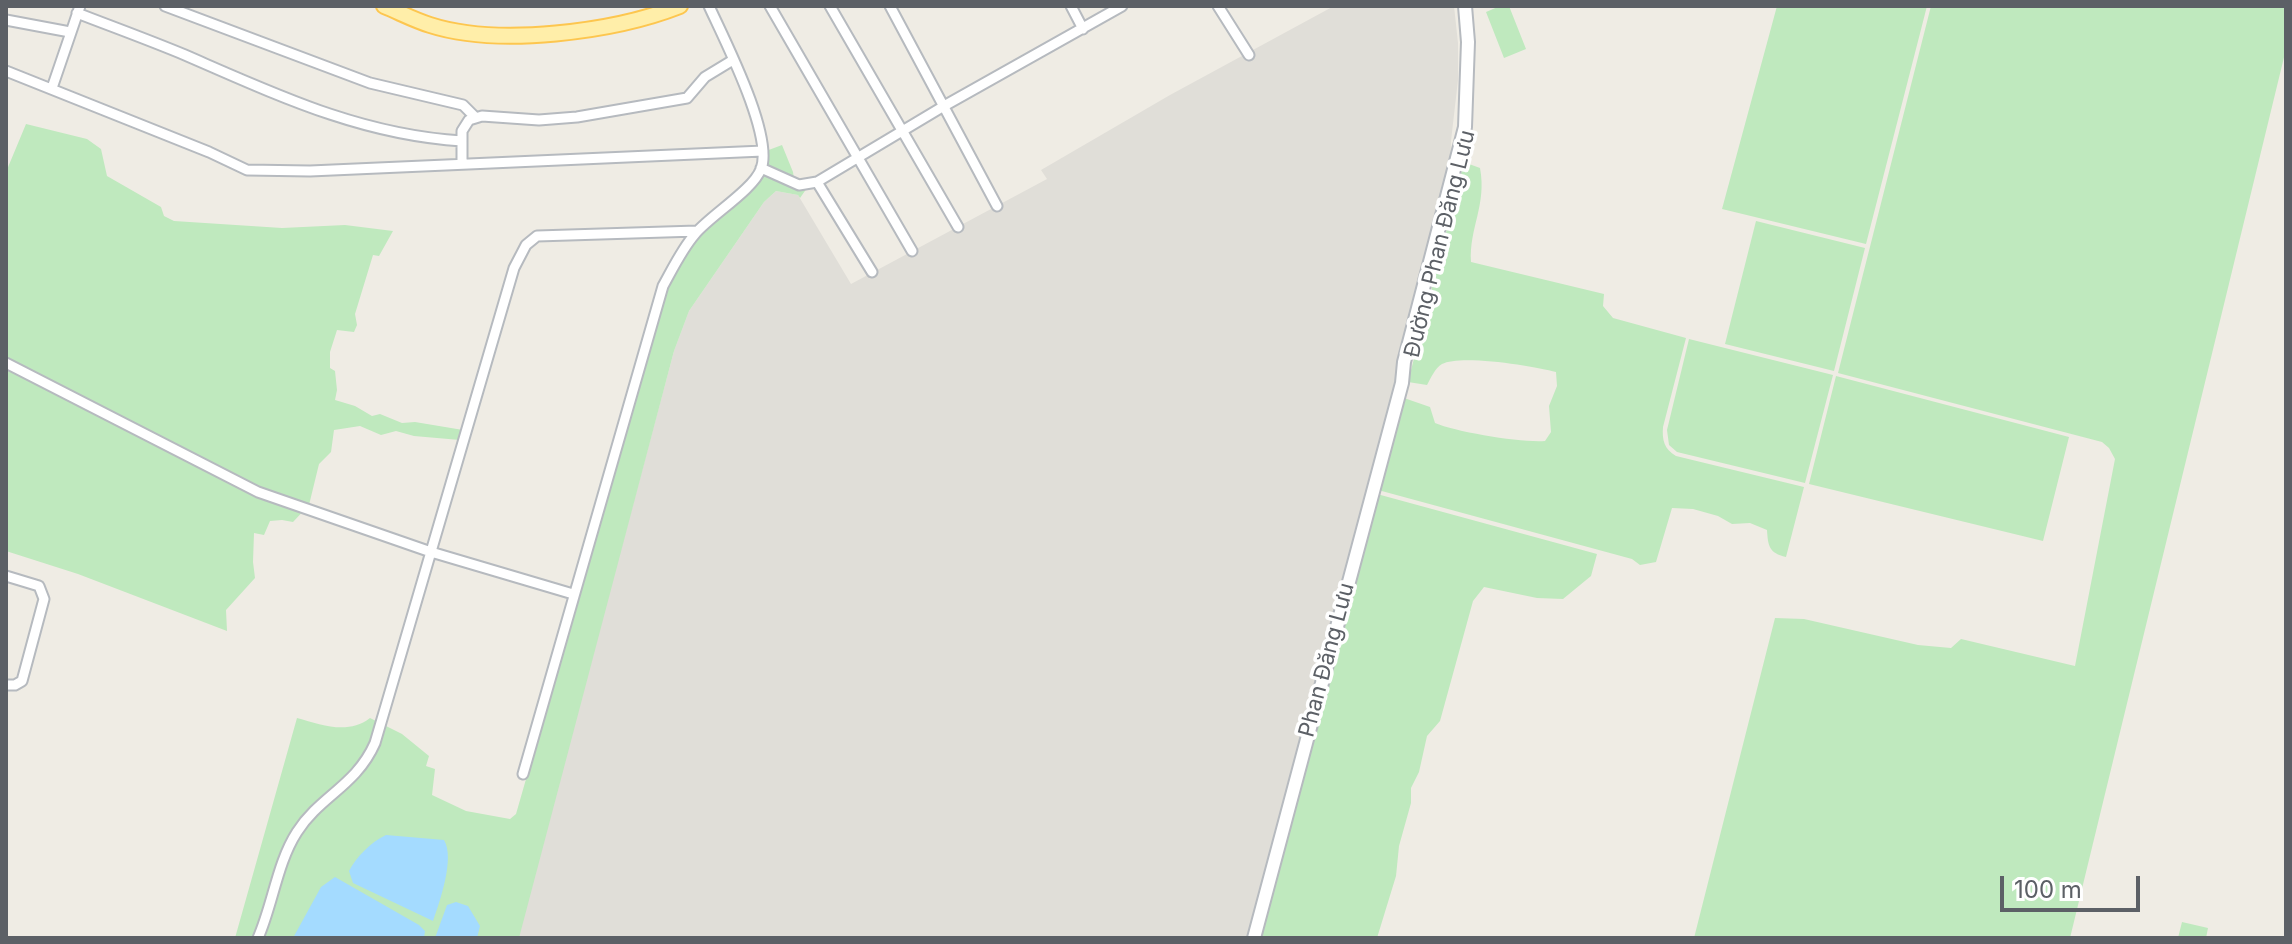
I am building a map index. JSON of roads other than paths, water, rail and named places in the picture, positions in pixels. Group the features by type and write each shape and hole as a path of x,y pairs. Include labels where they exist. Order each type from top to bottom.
{"main road":[{"path":"384,6 404,10 431,25 462,32 521,35 628,22 680,6"}],"street":[{"path":"165,6 370,83 463,105 475,117"},
{"path":"523,774 663,286 683,249 697,231 752,182 761,168 763,151 756,115 709,6"},
{"path":"770,6 912,251"},
{"path":"830,6 958,227"},
{"path":"890,6 997,206"},
{"path":"1071,6 1083,29"},
{"path":"761,168 799,185 817,182 1122,6"},
{"path":"1218,6 1249,55"},
{"name":"Đường Phan Đăng Lưu","path":"1402,383 1404,362 1465,127 1468,42 1465,6"},
{"name":"Đường Phan Đăng Lưu","path":"1402,383 1408,371 1451,210 1476,88 1473,6"},
{"path":"52,88 78,9 253,87 348,120 410,137 462,141"},
{"path":"6,20 70,32"},
{"path":"462,164 465,125 475,117 539,120 577,117 687,98 705,77 733,60"},
{"path":"6,71 247,170 310,171 763,151"},
{"path":"817,182 872,272"},
{"path":"258,938 298,830 355,777 371,753 514,268 526,245 537,236 697,231"},
{"path":"6,363 258,492 431,552 573,594"},
{"name":"Phan Đăng Lưu","path":"1254,938 1402,383"},
{"path":"6,576 39,586 44,599 22,681 6,685"}],"water":[{"path":"386,835 444,840 447,868 433,921 353,883 349,871 352,866 360,855"},
{"path":"335,877 419,925 425,931 424,938 293,938 321,887"},
{"path":"456,902 468,906 480,926 477,938 435,938 447,905"}]}
